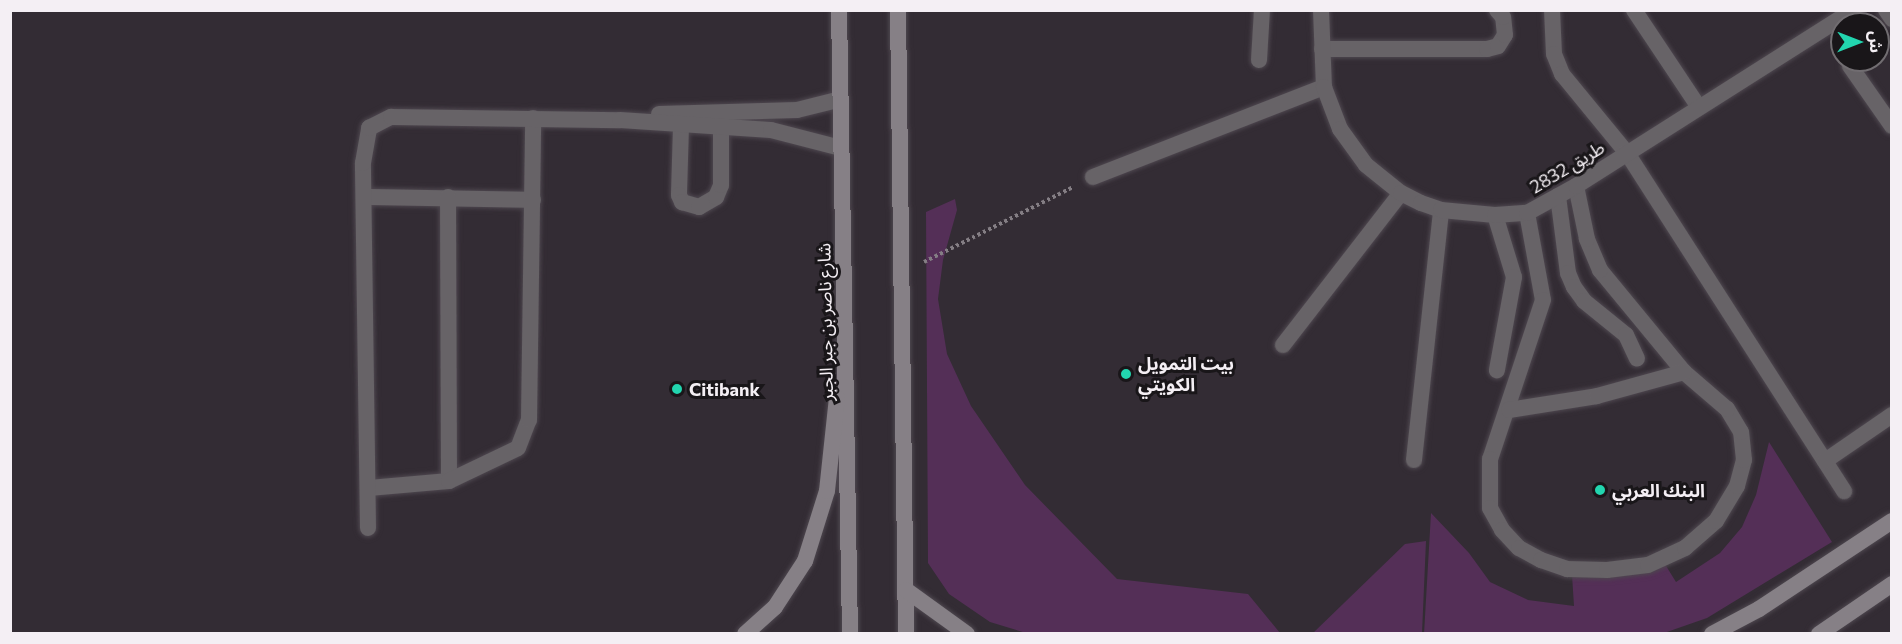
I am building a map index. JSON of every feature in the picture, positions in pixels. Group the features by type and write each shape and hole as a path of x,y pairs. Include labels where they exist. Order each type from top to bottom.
{"main road":[{"name":"شارع ناصر بن جبر الجبر","path":"839,10 850,633"},
{"path":"898,10 906,633"},
{"path":"745,633 775,607 808,551 827,491 845,328"},
{"path":"1712,633 1759,609 1892,521"},
{"path":"1820,633 1892,584"},
{"path":"906,590 967,633"}],"street":[{"path":"1260,60 1262,10"},
{"name":"طريق 2832","path":"1321,10 1324,87 1340,129 1366,165 1401,193 1441,210 1495,215 1527,213 1576,186 1698,106 1853,10"},
{"path":"1323,50 1487,49 1498,46 1505,35 1503,17 1497,10"},
{"path":"1552,10 1554,54 1562,74 1627,153 1844,491"},
{"path":"1634,10 1698,106"},
{"path":"1886,10 1892,19"},
{"path":"1854,72 1892,126"},
{"path":"1093,177 1324,87"},
{"path":"620,120 630,114 797,110 841,99"},
{"path":"368,528 363,163 369,128 391,117 620,120 681,126 721,126 801,135 841,147"},
{"path":"369,488 449,481 518,448 530,420 533,118"},
{"path":"681,126 679,195 682,202 699,207 716,196 721,185 721,126"},
{"path":"1527,213 1543,300 1509,410 1490,459 1488,483 1490,508 1502,530 1519,548 1567,568 1607,570 1648,565 1685,548 1716,521 1737,486 1744,460 1741,432 1727,409 1684,372 1600,270 1587,239 1576,186"},
{"path":"1283,345 1401,193"},
{"path":"1558,196 1568,273 1574,287 1584,301 1626,335 1637,359"},
{"path":"364,197 532,200"},
{"path":"448,197 449,481"},
{"path":"1414,460 1441,210"},
{"path":"1495,215 1514,277 1497,370"},
{"path":"1509,410 1597,396 1684,372"},
{"path":"1825,461 1892,415"}],"path":[{"path":"902,273 1093,177"}],"shaded area":[{"path":"955,199 957,210 943,260 938,299 947,354 971,406 1025,485 1117,579 1248,594 1280,633 1026,633 990,622 949,594 928,563 926,212"},
{"path":"1769,442 1832,542 1707,618 1664,633 1424,634 1431,513 1469,553 1490,582 1528,600 1574,606 1572,575 1663,561 1676,582 1720,553 1742,527 1756,495"},
{"path":"1426,541 1422,633 1313,633 1405,544"}],"place":[{"name":"بيت التمويل الكويتي","path":"1126,374"},
{"name":"Citibank","path":"677,389"},
{"name":"البنك العربي","path":"1600,490"}]}
